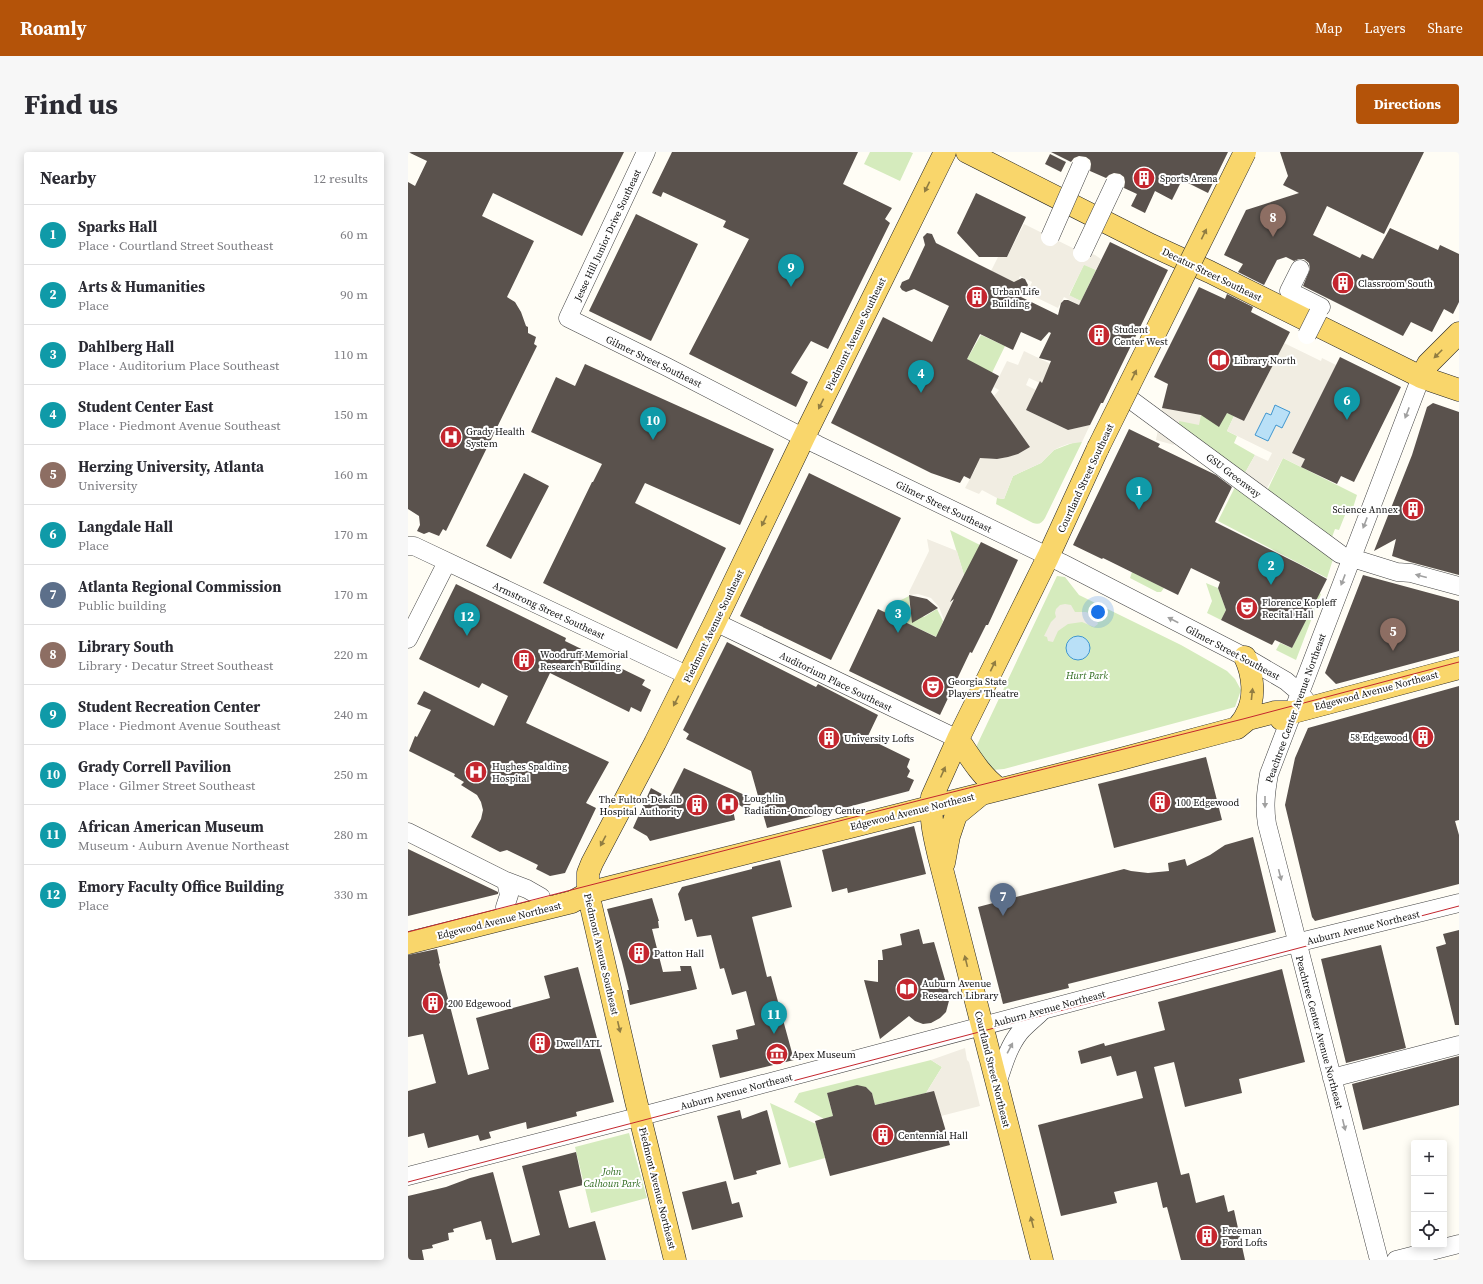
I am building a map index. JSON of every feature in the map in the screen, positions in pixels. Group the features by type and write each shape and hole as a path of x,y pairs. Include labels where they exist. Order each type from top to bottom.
{"main road":[{"name":"Piedmont Avenue Southeast","path":"640,1117 588,893 588,873 716,622 804,437 945,152"},
{"name":"Decatur Street Southeast","path":"968,152 1151,245 1210,272 1421,377 1459,390"},
{"name":"Courtland Street Southeast","path":"931,807 932,797 958,739 1048,557 1098,448 1245,152"},
{"path":"1421,377 1428,364 1459,333"},
{"path":"1237,728 1246,715 1251,697 1251,677 1245,657"},
{"name":"Edgewood Avenue Northeast","path":"408,943 572,902 588,893 1237,728 1247,731 1270,725 1302,704 1459,668"},
{"path":"942,869 949,836 956,815 990,791 990,783 976,767 958,739"},
{"name":"Courtland Street Northeast","path":"931,807 931,822 942,869 1042,1260"},
{"name":"Edgewood Avenue Northeast","path":"408,931 570,890 588,893"},
{"name":"Piedmont Avenue Northeast","path":"640,1117 676,1260"}],"street":[{"name":"Jesse Hill Junior Drive Southeast","path":"568,318 646,152"},
{"path":"1050,237 1081,166"},
{"path":"1082,253 1115,183"},
{"path":"1300,269 1289,292 1321,307 1307,334"},
{"name":"Gilmer Street Southeast","path":"568,318 804,437 1048,557 1245,657 1286,681 1302,704"},
{"name":"Peachtree Center Avenue Northeast","path":"1379,1260 1267,824 1265,805 1269,774 1302,704 1346,556 1421,377"},
{"name":"GSU Greenway","path":"1127,397 1346,556 1397,572 1411,573 1459,586"},
{"name":"Armstrong Street Southeast","path":"408,546 414,546 689,676"},
{"path":"408,639 447,562"},
{"name":"Auditorium Place Southeast","path":"716,622 958,739"},
{"path":"408,832 506,881 527,889 542,897"},
{"path":"504,907 509,895 506,881"},
{"name":"Auburn Avenue Northeast","path":"408,1176 640,1117 1297,943 1459,903"},
{"path":"997,1084 1008,1050 1012,1043 1021,1031 1043,1010"},
{"path":"1332,1078 1459,1045"},
{"path":"1396,1260 1459,1244"}],"green space":[{"path":"870,152 913,153 900,181 864,164"},
{"path":"1084,264 1096,270 1081,301 1069,296"},
{"path":"981,335 1005,346 987,383 967,359"},
{"path":"1227,413 1234,416 1227,431 1237,436 1234,443 1255,455 1241,480 1177,432 1179,421 1201,415"},
{"path":"1075,442 1082,442 1045,518 1039,524 1033,523 996,504 997,498 1004,499 1013,476 1041,463 1054,450"},
{"path":"1283,458 1357,495 1352,511 1347,510 1339,530 1335,529 1332,537 1267,491"},
{"path":"1237,483 1335,553 1327,578 1218,521"},
{"path":"950,530 980,545 965,575 964,575"},
{"path":"1132,572 1164,588 1161,592 1157,592 1130,578"},
{"name":"Hurt Park","path":"1057,576 1065,577 1079,595 1181,645 1227,671 1235,679 1241,690 1235,707 1004,769 993,770 977,751 977,745"},
{"path":"1206,583 1218,588 1226,610 1221,620 1207,613 1212,601"},
{"path":"1319,593 1321,594 1296,660 1276,650 1280,643 1292,648"},
{"path":"909,596 910,609 924,617 937,609 943,621 941,627 944,628 939,638 883,612 891,605"},
{"path":"931,1060 942,1067 926,1093 875,1105 872,1093 866,1087 827,1093 833,1116 824,1119 794,1102 799,1093"},
{"path":"770,1103 816,1124 825,1158 789,1168"},
{"name":"John Calhoun Park","path":"629,1133 647,1198 591,1213 575,1147"}],"shaded area":[{"path":"1024,224 1089,256 1092,254 1101,259 1096,270 1084,265 1069,295 1081,301 1079,305 1064,297 1058,308 1027,293 1032,282 1020,276 1017,283 991,271 998,257 1007,257"},
{"path":"1284,343 1321,361 1322,358 1336,365 1292,452 1305,459 1301,467 1283,458 1266,490 1241,480 1255,455 1268,461 1272,453 1227,431 1234,416 1244,421"},
{"path":"1024,351 1051,364 1042,383 1029,378 1026,385 1036,390 1026,410 1068,430 1090,425 1082,442 1060,447 1054,450 1041,463 1013,476 1004,499 997,498 982,490 979,494 965,488 976,468 969,464 978,457 992,459 1003,458 1018,454 1030,447 994,396 999,390 994,387 1007,361 1018,365"},
{"path":"1162,408 1201,415 1199,425 1179,421 1174,445 1156,440"},
{"path":"927,539 957,551 964,575 951,601 953,603 944,620 939,607 931,598 918,594 910,595 909,592 929,551"},
{"path":"1060,605 1071,605 1075,612 1086,612 1098,617 1098,624 1094,627 1082,622 1068,624 1058,631 1053,642 1048,641 1047,637 1044,636 1051,622 1056,617 1056,609"},
{"path":"965,1048 980,1106 941,1116 926,1093 942,1067 931,1060"}],"water":[{"path":"1275,405 1290,412 1282,428 1276,425 1268,441 1255,435 1266,413 1271,415"},
{"path":"1078,636 1083,637 1089,643 1089,653 1083,659 1078,660 1073,659 1067,653 1066,648 1067,643 1073,637"}],"building":[{"name":"Grady Health System","path":"408,152 624,152 582,236 493,193 482,216 534,241 507,297 515,302 521,312 526,326 528,327 528,333 536,337 534,344 537,346 446,531 443,529 439,536 429,532 424,534 417,531 420,525 419,516 408,509 408,182 415,186 427,161"},
{"path":"672,152 858,152 843,184 892,208 885,219 890,223 828,349 811,341 791,373 808,382 796,407 689,354 749,239 723,227 726,221 663,192 661,197 652,193"},
{"name":"Sports Arena","path":"1051,152 1228,152 1208,193 1182,180 1172,200 1155,191 1145,213 1131,206 1137,194 1124,188 1124,177 1120,174 1114,173 1106,178 1090,171 1090,160 1086,157 1079,156 1074,158 1071,162"},
{"path":"1280,152 1424,152 1384,234 1327,206 1313,235 1360,258 1362,254 1373,259 1390,228 1438,250 1440,245 1459,254 1459,302 1453,314 1444,309 1432,332 1411,322 1403,336 1303,286 1310,269 1309,263 1304,259 1294,261 1286,257 1277,260 1264,285 1238,272 1243,264 1224,255 1246,210 1299,193 1283,185 1288,176"},
{"path":"1050,154 1066,162 1061,172 1045,164"},
{"path":"976,193 1026,217 1007,257 979,257 957,233"},
{"path":"636,214 698,244 651,341 589,311"},
{"path":"927,233 932,234 936,243 1014,282 1022,278 1025,279 1028,285 1021,297 1058,315 1061,303 1064,300 1068,300 1079,305 1110,242 1168,270 1103,403 1101,403 1090,425 1068,430 1026,410 1040,381 1042,383 1051,361 1039,358 1051,333 1049,332 1041,341 1021,332 1013,350 980,334 967,359 999,376 991,392 1030,447 1018,454 1008,457 997,459 980,458 970,479 964,476 960,483 931,473 831,423 883,317 932,342 949,306 914,289 906,292 900,287 902,282 909,279 925,245 923,237"},
{"name":"Library North","path":"1199,287 1225,299 1227,294 1253,307 1251,312 1290,332 1244,421 1227,413 1219,427 1201,415 1162,408 1168,384 1154,377"},
{"path":"1340,357 1401,387 1354,482 1341,476 1337,484 1301,467 1305,459 1292,453"},
{"path":"585,364 774,449 740,525 645,483 635,503 726,548 677,649 543,583 602,464 531,432 556,377 575,386"},
{"path":"1433,403 1459,412 1459,575 1392,556 1396,539 1374,551 1412,455 1427,407"},
{"path":"1129,429 1160,444 1158,447 1216,475 1232,487 1215,522 1327,579 1292,648 1275,640 1272,645 1221,620 1226,610 1218,588 1220,582 1191,568 1178,595 1073,545"},
{"path":"524,473 549,486 511,559 486,546"},
{"path":"809,473 901,518 831,660 740,616"},
{"path":"981,542 1018,560 988,625 986,625 972,653 970,652 940,715 849,671 878,609 936,637 954,599 950,602"},
{"path":"1363,575 1459,601 1459,651 1336,684 1325,673"},
{"path":"456,584 566,638 565,641 645,680 642,685 651,690 641,712 631,707 629,712 550,673 526,723 609,762 586,803 596,808 565,873 550,876 536,869 538,865 507,850 500,852 471,837 481,819 483,810 477,795 461,785 464,782 454,776 455,774 409,751 415,736 417,737 431,710 417,704 424,691 494,726 508,696 482,683 479,688 419,659"},
{"path":"909,595 927,599 938,608 912,623"},
{"path":"727,642 816,687 818,684 878,715 867,738 910,759 907,767 910,771 907,777 914,780 909,791 767,828 751,771 686,739 689,734 683,730"},
{"path":"1459,686 1459,820 1455,821 1459,835 1459,884 1315,921 1312,917 1285,805 1295,758 1308,728"},
{"name":"100 Edgewood","path":"1206,757 1222,820 1114,848 1098,784"},
{"name":"The Fulton-Dekalb Hospital Authority","path":"684,768 756,800 745,809 731,799 735,820 650,841 647,836 633,828 651,788 669,798"},
{"path":"914,826 926,874 848,893 847,888 832,892 822,850"},
{"path":"1253,837 1276,932 1068,984 1069,988 1003,1004 978,907 1124,869 1148,873 1169,871 1168,863 1185,859 1187,866 1210,855 1225,845"},
{"path":"408,849 498,892 498,894 408,916"},
{"path":"780,860 792,907 752,917 767,977 771,976 794,1060 720,1078 712,1045 738,1039 736,1030 755,1025 746,991 732,995 724,968 720,969 711,935 697,937 692,919 685,921 678,894 682,887 752,869 752,867"},
{"name":"Patton Hall","path":"652,898 659,921 659,928 652,929 663,972 681,971 680,966 691,966 697,989 630,1005 627,990 629,990 607,909"},
{"name":"Auburn Avenue Research Library","path":"919,929 923,944 934,942 950,997 946,1012 940,1018 931,1023 923,1024 915,1021 909,1016 880,1039 864,980 878,982 878,960 883,960 882,950 902,945 900,934"},
{"path":"1459,930 1459,1025 1455,1025 1436,947 1446,944 1443,934"},
{"path":"1381,945 1406,1048 1346,1063 1321,959"},
{"name":"Dwell ATL","path":"437,949 439,964 468,1075 489,1069 476,1018 550,998 544,976 578,967 614,1102 576,1112 577,1116 527,1129 526,1122 489,1132 491,1138 480,1141 478,1135 428,1148 424,1133 408,1137 408,1091 436,1083 423,1034 408,1037 408,955"},
{"path":"1282,969 1305,1062 1239,1079 1242,1093 1185,1107 1174,1062 1154,1067 1181,1175 1189,1173 1196,1203 1224,1195 1228,1212 1234,1210 1245,1260 1181,1260 1167,1207 1163,1208 1157,1182 1114,1192 1117,1203 1061,1216 1038,1125 1143,1098 1136,1071 1117,1076 1111,1056 1081,1064 1078,1051 1104,1043 1105,1046 1165,1030 1158,1002"},
{"path":"1459,1056 1459,1105 1363,1130 1352,1084"},
{"name":"Centennial Hall","path":"857,1085 866,1087 872,1093 875,1105 934,1091 950,1145 830,1176 815,1121 833,1116 827,1093"},
{"path":"740,1110 742,1119 767,1110 781,1164 756,1171 757,1174 734,1180 717,1116"},
{"path":"576,1152 583,1185 559,1191 569,1228 595,1221 606,1260 496,1260 491,1239 486,1240 481,1221 453,1229 454,1232 448,1233 449,1240 432,1245 433,1248 422,1250 424,1260 408,1260 408,1196 446,1187 470,1178 493,1172 512,1243 540,1235 522,1166"},
{"path":"726,1181 732,1204 739,1202 743,1217 692,1230 682,1192"}],"tram line":[{"path":"408,932 1243,719 1459,662"},
{"path":"408,1182 1459,906"}],"place":[{"name":"Sports Arena","path":"1144,178"},
{"name":"Library South","path":"1273,237"},
{"name":"Classroom South","path":"1343,283"},
{"name":"Student Recreation Center","path":"791,287"},
{"name":"Urban Life Building","path":"977,297"},
{"name":"Student Center West","path":"1099,335"},
{"name":"Library North","path":"1219,360"},
{"name":"Student Center East","path":"921,393"},
{"name":"Langdale Hall","path":"1347,420"},
{"name":"Grady Health System","path":"451,437"},
{"name":"Grady Correll Pavilion","path":"653,440"},
{"name":"Science Annex","path":"1413,509"},
{"name":"Sparks Hall","path":"1139,510"},
{"name":"Arts & Humanities","path":"1271,585"},
{"name":"Florence Kopleff Recital Hall","path":"1247,608"},
{"name":"Dahlberg Hall","path":"898,633"},
{"name":"Emory Faculty Office Building","path":"467,636"},
{"name":"Herzing University, Atlanta","path":"1393,651"},
{"name":"Woodruff Memorial Research Building","path":"524,660"},
{"name":"Georgia State Players' Theatre","path":"933,687"},
{"name":"58 Edgewood","path":"1423,737"},
{"name":"University Lofts","path":"829,738"},
{"name":"Hughes Spalding Hospital","path":"476,772"},
{"name":"100 Edgewood","path":"1160,802"},
{"name":"Loughlin Radiation-Oncology Center","path":"728,804"},
{"name":"The Fulton-Dekalb Hospital Authority","path":"697,805"},
{"name":"Atlanta Regional Commission","path":"1003,916"},
{"name":"Patton Hall","path":"639,953"},
{"name":"Auburn Avenue Research Library","path":"907,989"},
{"name":"200 Edgewood","path":"433,1003"},
{"name":"African American Museum","path":"774,1034"},
{"name":"Dwell ATL","path":"540,1043"},
{"name":"Apex Museum","path":"777,1054"},
{"name":"Centennial Hall","path":"883,1135"},
{"name":"Freeman Ford Lofts","path":"1207,1236"}]}
